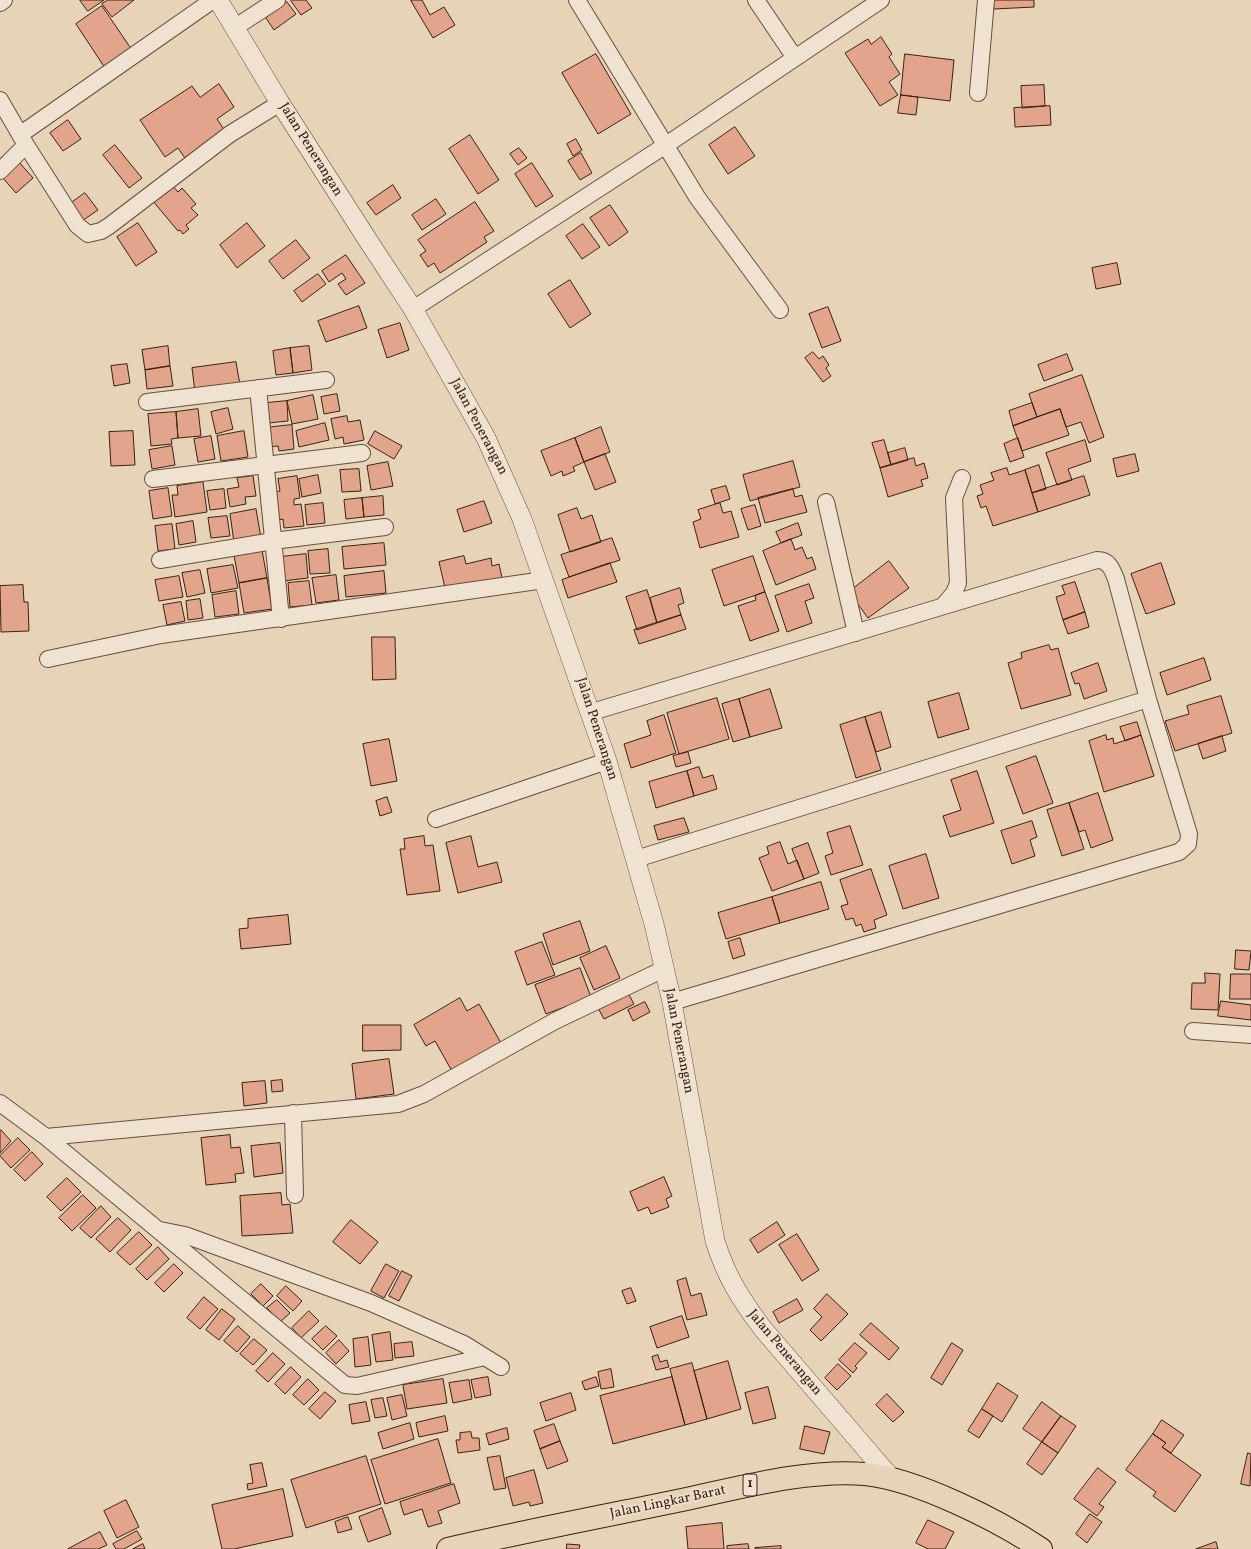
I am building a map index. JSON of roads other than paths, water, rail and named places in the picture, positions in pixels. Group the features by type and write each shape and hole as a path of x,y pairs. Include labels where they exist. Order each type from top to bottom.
{"highway":[{"name":"Jalan Lingkar Barat","path":"448,1549 760,1484 839,1474 865,1474 891,1478 973,1511 1039,1549"}],"street":[{"path":"0,3 4,0"},
{"path":"0,171 23,139 213,0"},
{"name":"Jalan Penerangan","path":"218,0 280,103 368,242 413,309 486,438 522,519 592,712 608,761 636,859 672,1002 715,1241 723,1265 745,1305 763,1329 891,1478"},
{"path":"234,28 277,0"},
{"path":"577,0 716,224 780,310"},
{"path":"756,0 795,58"},
{"path":"413,309 666,145 881,0"},
{"path":"978,93 986,0"},
{"path":"0,100 77,225 88,234 94,233 109,226 230,134 280,103"},
{"path":"147,402 326,380"},
{"path":"258,388 264,464 281,619"},
{"path":"153,479 362,453"},
{"path":"943,606 954,593 958,584 954,498 962,478"},
{"path":"826,502 856,633"},
{"path":"160,560 273,541 385,527"},
{"path":"592,712 1097,560 1102,560 1111,566 1116,579 1148,699 1189,834 1189,839 1185,848 1179,852 672,1002"},
{"path":"48,659 160,635 281,619 544,580"},
{"path":"636,859 1148,699"},
{"path":"436,819 608,761"},
{"path":"46,1137 398,1104 424,1094 555,1021 664,969"},
{"path":"1193,1030 1251,1035"},
{"path":"0,1102 46,1137 345,1385 357,1386 485,1357"},
{"path":"294,1113 295,1195"},
{"path":"158,1230 185,1235 370,1303 464,1344 501,1367"}]}
